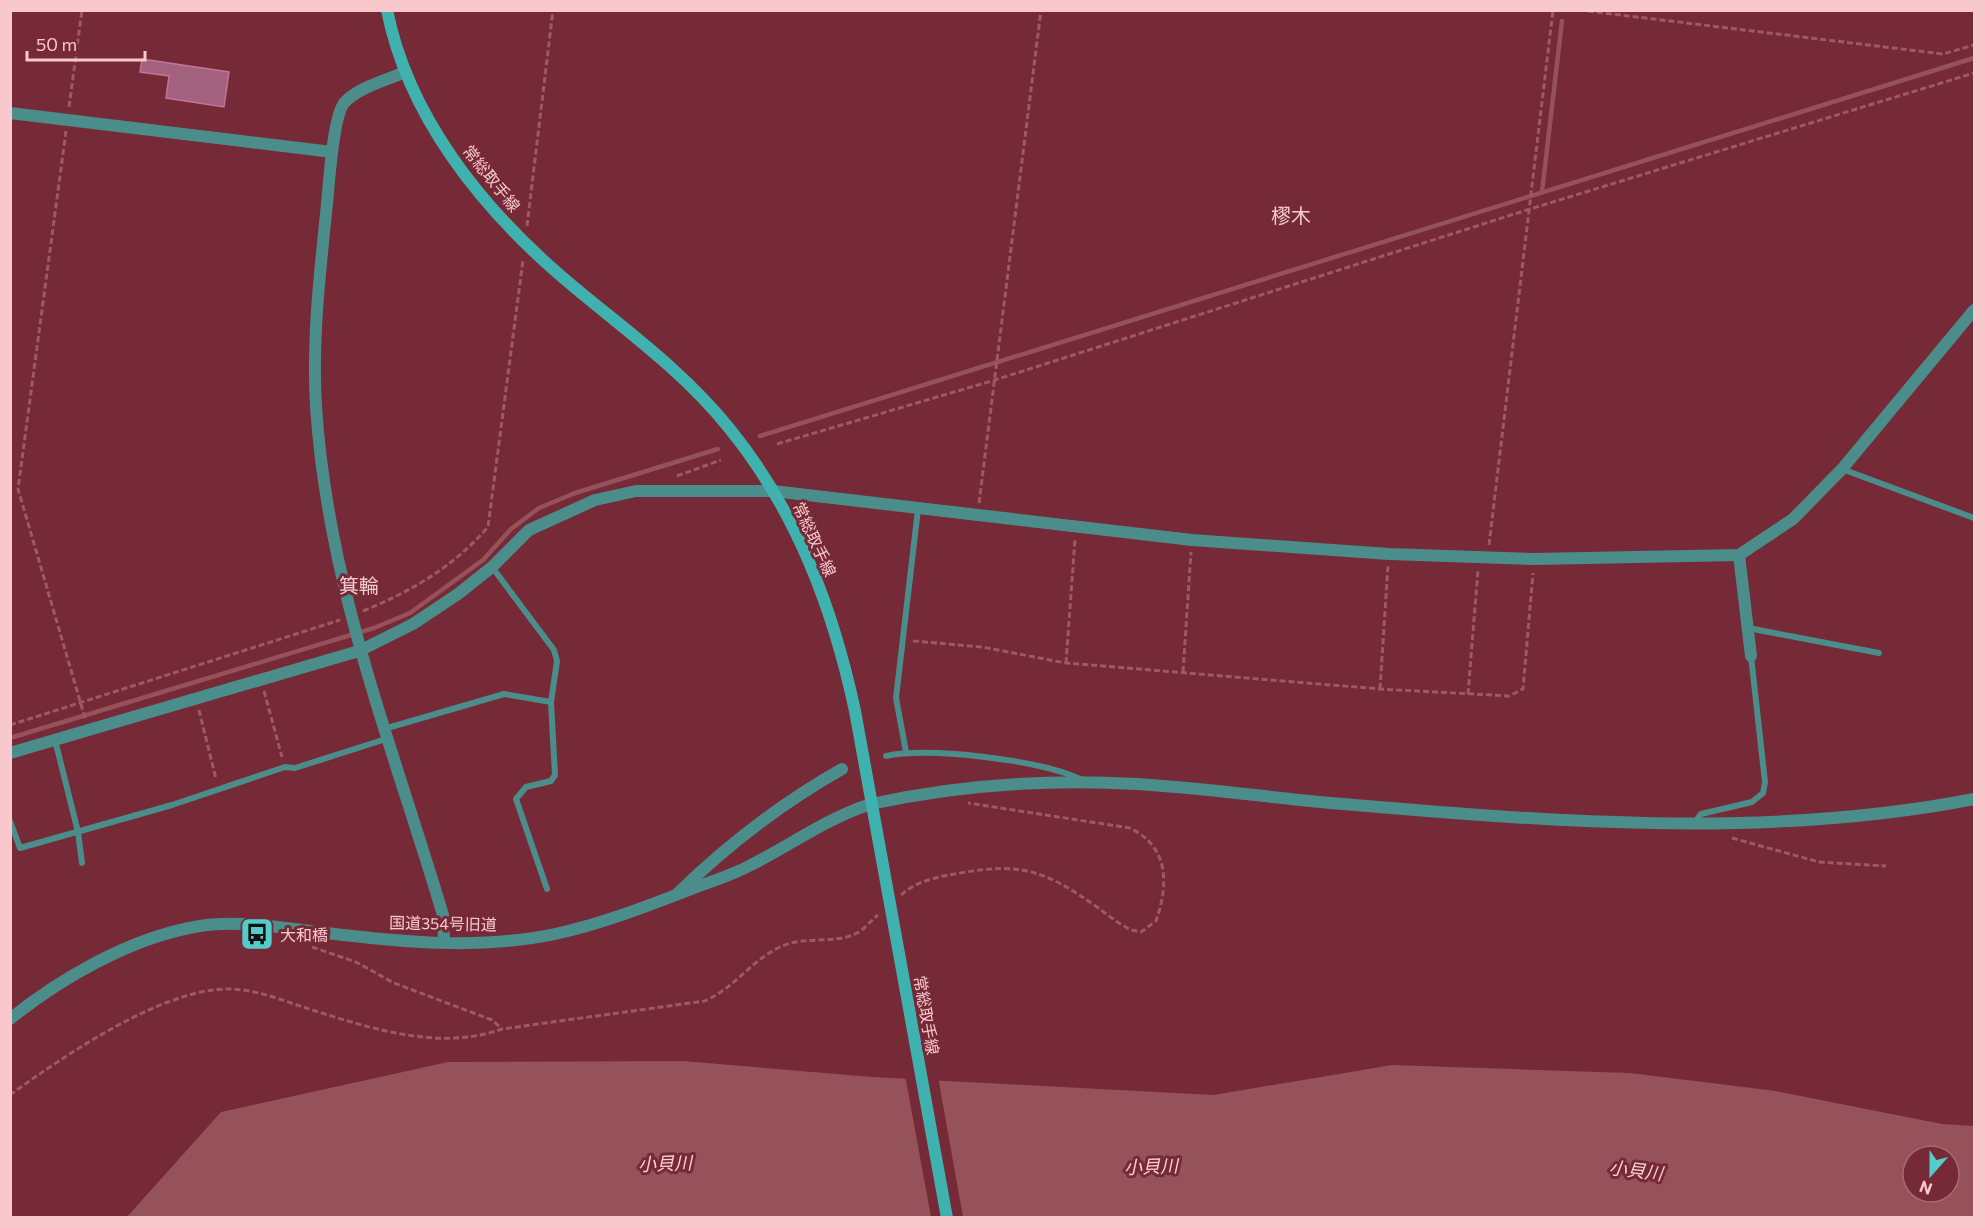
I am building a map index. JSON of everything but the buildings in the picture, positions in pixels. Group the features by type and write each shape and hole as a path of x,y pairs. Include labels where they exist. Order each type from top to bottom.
{"main road":[{"name":"常総取手線","path":"387,10 405,72 441,140 465,175 494,211 525,243 560,275 665,361 729,427 773,491 808,559 835,630 855,711 947,1218"}],"street":[{"path":"405,72 344,103 339,111 332,153 316,314 316,407 329,514 358,648 443,915 444,942"},
{"path":"10,113 332,153"},
{"path":"10,753 196,699 358,648 413,624 492,567 529,530 594,500 636,491 773,491 1192,540 1389,554 1534,559 1739,555 1793,519 1842,469 1974,310"},
{"path":"1739,555 1751,656"},
{"path":"677,894 704,867 800,793 842,769"},
{"name":"国道354号旧道","path":"10,1019 67,981 113,956 159,937 195,927 236,924 444,942 514,941 554,935 606,921 748,867 831,819 871,804 943,791 1016,785 1137,784 1334,803 1564,820 1695,822 1739,822 1860,815 1916,810 1974,799"}],"lane":[{"path":"1842,469 1974,518"},
{"path":"906,753 896,698 918,509"},
{"path":"492,567 554,650 557,661 551,702 555,775 551,781 526,786 516,799 547,889"},
{"path":"1748,628 1879,653"},
{"path":"1695,822 1701,814 1752,802 1763,793 1765,782 1751,656"},
{"path":"10,820 20,848 219,790 285,767 295,768 384,734 504,694 551,702"},
{"path":"55,740 78,832 82,863"},
{"path":"886,756 906,753 1040,765 1062,771 1089,783"}],"path":[{"path":"82,10 18,489 83,710"},
{"path":"10,725 352,621 407,593 467,551 488,527 553,10"},
{"path":"977,516 1041,10"},
{"path":"1468,694 1483,557 1530,210 1553,10"},
{"path":"1579,10 1943,54 1974,45"},
{"path":"777,444 995,380 1530,210 1974,73"},
{"path":"1066,663 1075,527"},
{"path":"1183,672 1192,540"},
{"path":"1380,689 1389,554"},
{"path":"902,639 982,647 1066,663 1380,689 1509,696 1523,690 1534,559"},
{"path":"260,679 285,767"},
{"path":"196,699 219,790"},
{"path":"896,899 914,884 963,872 1007,867 1028,869 1050,877 1131,930 1141,932 1156,921 1165,879 1158,852 1146,836 1130,828 968,803"},
{"path":"1725,836 1819,862 1886,866"},
{"path":"10,1095 59,1060 161,1005 227,989 254,992 355,1023 427,1037 478,1038 502,1029 705,1001 720,994 748,968 782,945 812,939 844,938 859,932 878,914"},
{"path":"356,962 394,983 492,1020 502,1029"}],"water":[{"name":"小貝川","path":"683,1061 872,1077 1213,1095 1392,1065 1630,1073 1776,1091 1942,1124 1974,1126 1974,1217 126,1218 221,1112 448,1062"}],"pier":[{"path":"905,1075 938,1077 963,1217 931,1217"}],"waterway":[{"path":"1542,192 1562,21"},
{"path":"760,436 1974,58"},
{"path":"10,738 374,628 410,613 483,560 511,529 539,508 575,493 718,449"}],"place":[{"name":"大和橋","path":"257,934"}],"district":[{"name":"樛木","path":"1291,215"},
{"name":"箕輪","path":"359,585"}]}
